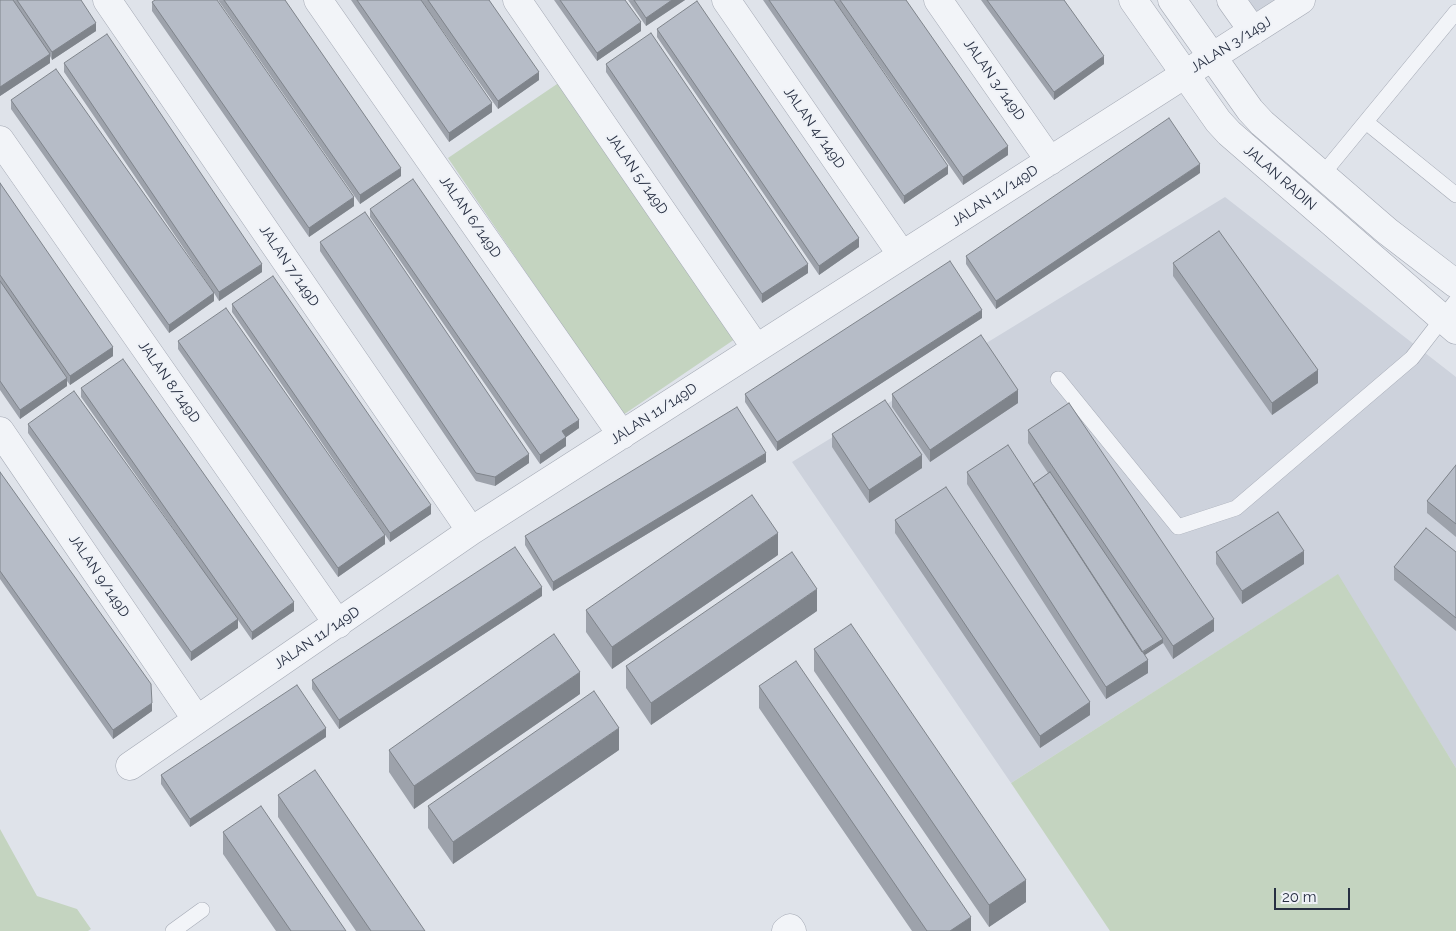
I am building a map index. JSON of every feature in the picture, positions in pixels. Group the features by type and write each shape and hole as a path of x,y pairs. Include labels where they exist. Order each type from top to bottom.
{"street":[{"name":"JALAN 7/149D","path":"107,0 471,531"},
{"name":"JALAN 6/149D","path":"318,0 622,435"},
{"name":"JALAN 5/149D","path":"517,0 756,348"},
{"name":"JALAN 4/149D","path":"726,0 902,255"},
{"name":"JALAN 3/149D","path":"938,0 1050,161"},
{"name":"JALAN RADIN","path":"1133,0 1218,121 1240,144 1451,316"},
{"path":"1172,0 1250,110 1262,123 1387,230 1456,284"},
{"path":"1232,0 1253,31"},
{"name":"JALAN 3/149J","path":"1186,73 1301,0"},
{"name":"JALAN 11/149D","path":"130,766 471,531 1186,73"},
{"name":"JALAN 8/149D","path":"0,140 338,624"},
{"name":"JALAN 9/149D","path":"0,432 197,720"}],"lane":[{"path":"1322,175 1456,12"},
{"path":"1366,122 1456,195"},
{"path":"1058,379 1178,527 1236,508 1412,358 1451,316"},
{"path":"173,931 202,910"}],"shaded area":[{"path":"1241,0 1300,0 1260,29"},
{"path":"1225,197 1456,377 1456,768 1337,575 1011,783 792,462"}],"green space":[{"path":"560,82 735,339 623,415 448,158"},
{"path":"1338,574 1456,768 1456,931 1110,931 1011,783"},
{"path":"0,829 37,896 77,909 91,929 88,931 0,931"}],"building":[{"path":"0,0 13,0 50,54 0,87"},
{"path":"17,0 81,0 96,23 52,52"},
{"path":"155,0 217,0 354,197 309,228 152,2"},
{"path":"224,0 285,0 401,168 360,195"},
{"path":"357,0 421,0 492,103 449,133"},
{"path":"428,0 489,0 539,72 498,101"},
{"path":"560,0 625,0 641,22 597,53"},
{"path":"634,0 672,0 646,18"},
{"path":"769,0 834,0 948,166 904,196"},
{"path":"840,0 906,0 1008,146 963,177"},
{"path":"987,0 1064,0 1104,56 1054,92"},
{"path":"697,1 859,238 819,266 657,29"},
{"path":"651,33 808,264 762,294 606,64"},
{"path":"107,34 262,264 219,292 64,63"},
{"path":"56,69 214,293 169,325 11,100"},
{"path":"1169,118 1200,164 996,301 966,256"},
{"path":"413,179 579,420 562,431 566,437 540,455 370,209"},
{"path":"0,183 113,347 70,376 0,275"},
{"path":"365,212 529,454 495,477 476,473 320,242"},
{"path":"1219,231 1318,370 1272,403 1173,263"},
{"path":"950,261 982,310 777,442 745,394"},
{"path":"273,276 431,505 390,533 232,304"},
{"path":"0,281 67,378 20,410 0,381"},
{"path":"226,308 385,535 338,568 178,341"},
{"path":"981,335 1018,390 930,450 892,394"},
{"path":"123,359 294,602 252,632 81,388"},
{"path":"74,391 238,619 191,652 28,424"},
{"path":"885,400 922,455 869,490 832,434"},
{"path":"1069,403 1214,619 1173,646 1028,430"},
{"path":"737,407 766,453 553,582 525,536"},
{"path":"1008,445 1148,660 1106,687 967,472"},
{"path":"1456,465 1456,524 1427,501"},
{"path":"0,472 151,684 152,703 113,730 0,571"},
{"path":"1050,472 1163,639 1142,652 1033,484"},
{"path":"946,487 1090,702 1040,736 895,520"},
{"path":"752,495 778,533 612,647 586,610"},
{"path":"1278,512 1304,551 1242,591 1216,552"},
{"path":"1426,528 1456,552 1456,618 1394,567"},
{"path":"515,547 542,587 339,720 312,680"},
{"path":"792,552 817,589 651,703 626,666"},
{"path":"851,624 1026,880 989,905 814,649"},
{"path":"554,634 580,672 414,786 389,750"},
{"path":"796,661 971,917 950,931 927,931 759,686"},
{"path":"297,685 326,728 190,819 161,775"},
{"path":"594,691 619,728 453,842 428,806"},
{"path":"315,770 425,931 371,931 278,795"},
{"path":"261,806 346,931 291,931 223,832"}]}
